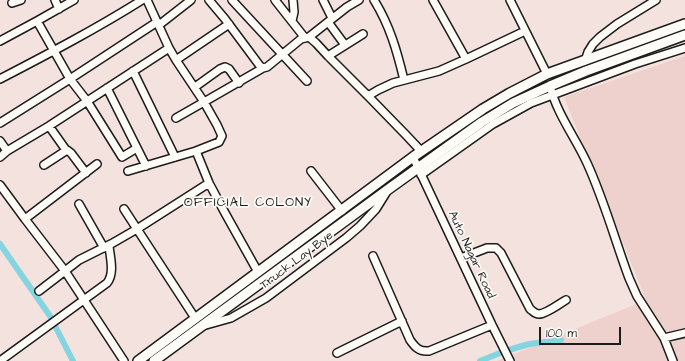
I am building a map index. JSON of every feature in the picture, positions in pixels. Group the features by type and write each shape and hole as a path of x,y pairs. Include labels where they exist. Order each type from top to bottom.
{"main road":[{"path":"138,361 342,211 412,157 484,109 510,93 547,74 685,24"},
{"path":"154,361 390,188 419,172 482,122 513,103 551,90 586,72 685,35"}],"street":[{"path":"12,3 21,0"},
{"path":"55,0 59,9"},
{"path":"0,40 74,0"},
{"path":"0,79 114,18 142,0"},
{"path":"128,171 196,151 219,142 222,136 204,102 168,48 147,0"},
{"path":"0,124 158,23 191,0"},
{"path":"209,0 263,68"},
{"path":"232,0 307,81"},
{"path":"275,0 307,37 316,43 421,151"},
{"path":"292,21 294,12 293,0"},
{"path":"323,0 330,20 345,45"},
{"path":"176,118 269,66 301,39 307,37 357,0"},
{"path":"374,0 390,31 404,80"},
{"path":"433,0 466,59"},
{"path":"510,0 547,74"},
{"path":"585,61 593,44 600,37 617,24 656,0"},
{"path":"37,21 70,79 122,157 137,148"},
{"path":"176,60 229,24"},
{"path":"368,96 372,92 386,86 439,71 525,31"},
{"path":"328,56 363,34"},
{"path":"0,157 7,151 49,126 168,48"},
{"path":"673,361 664,338 633,288 588,165 562,118 551,90 685,48"},
{"path":"194,87 225,67 229,69 239,83"},
{"path":"133,71 174,157"},
{"path":"107,88 146,166"},
{"path":"49,126 66,150 71,153 86,173"},
{"path":"0,141 7,151"},
{"path":"44,165 66,150"},
{"path":"196,151 209,183 258,272"},
{"name":"Auto Nagar Road","path":"412,157 510,361"},
{"path":"25,219 97,164"},
{"path":"311,171 342,211"},
{"path":"39,291 79,260 106,247 137,229 209,183"},
{"path":"0,185 65,271 124,361"},
{"name":"Truck Lay Bye","path":"200,326 231,318 251,308 266,298 356,230 376,209 390,188"},
{"path":"0,361 102,287 109,280 111,272 106,247 79,204"},
{"path":"124,209 195,318"},
{"path":"460,258 487,248 496,248 501,253 530,309 533,312 540,314 544,313 566,300"},
{"path":"373,256 410,340 419,350 433,350 492,325"},
{"path":"337,353 402,321"},
{"path":"664,338 685,333"}],"shaded area":[{"path":"685,56 685,361 497,361 646,300 564,97"}],"waterway":[{"path":"0,244 50,316 73,361"},
{"path":"480,361 505,351 529,344 561,340"}],"district":[{"name":"OFFICIAL COLONY","path":"248,203"}]}
